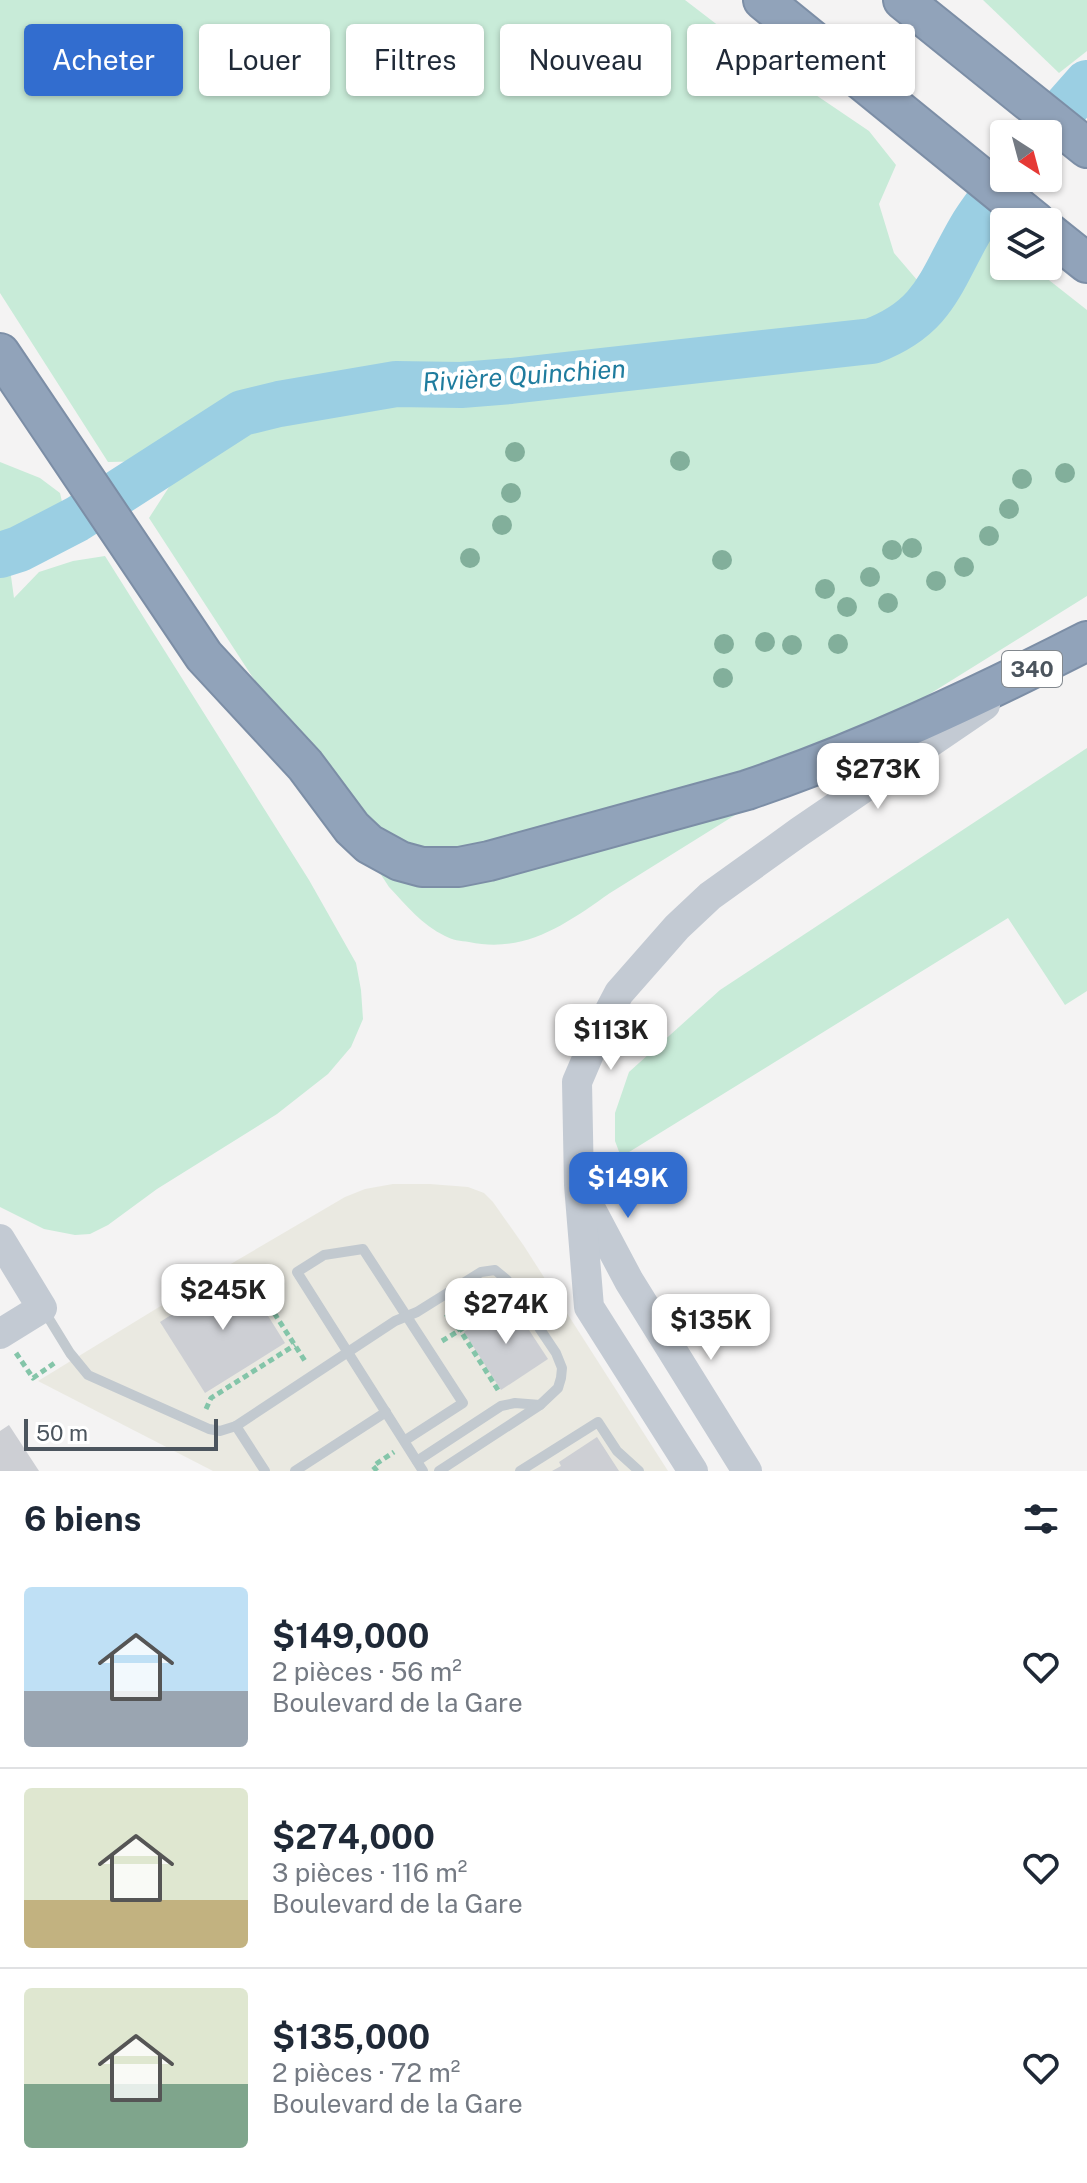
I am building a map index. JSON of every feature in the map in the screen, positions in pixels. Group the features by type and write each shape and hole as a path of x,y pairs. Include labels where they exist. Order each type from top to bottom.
{"highway":[{"path":"763,0 1019,208"},
{"path":"903,0 1085,147"},
{"path":"934,0 1026,100"},
{"path":"1062,243 1087,263"},
{"name":"340","path":"0,353 204,656 305,765 352,828 369,844 400,861 422,867 459,867 489,861 747,790 840,756 976,697 1087,641"}],"main road":[{"name":"340","path":"579,1185 577,1082 619,993 677,927 710,896 799,832 1011,688 1087,641"},
{"path":"579,1185 589,1307 693,1471"},
{"path":"579,1185 629,1281 747,1471"},
{"path":"0,1239 42,1308 7,1343"}],"lane":[{"path":"404,1441 463,1403 363,1249 324,1255 297,1272 347,1352 423,1471"},
{"path":"42,1308 79,1365 100,1382 220,1431 236,1426 347,1352 481,1272 495,1270 507,1280 556,1353 562,1368 558,1388 540,1405 439,1471"},
{"path":"417,1461 501,1406 515,1403 540,1405"},
{"path":"295,1471 386,1412"},
{"path":"520,1471 598,1422 617,1451 639,1471"},
{"path":"236,1426 265,1471"}],"path":[{"path":"263,1295 297,1272"},
{"path":"258,1288 307,1364"},
{"path":"460,1330 507,1300"},
{"path":"436,1318 445,1312 502,1396"},
{"path":"7,1343 33,1378 50,1366"},
{"path":"211,1398 280,1350 295,1345"},
{"path":"377,1471 373,1466 394,1452"}],"shaded area":[{"path":"393,1184 468,1187 484,1193 493,1202 668,1471 213,1471 38,1381 345,1197 365,1189"}],"green space":[{"path":"0,0 685,0 716,24 687,24 687,96 817,96 869,131 896,165 879,204 894,253 941,308 967,264 982,228 990,234 990,280 1049,280 1087,310 1087,596 561,925 544,934 508,944 460,941 429,926 389,887 149,518 169,487 215,443 198,415 155,461 108,462 0,293"},
{"path":"983,0 1087,0 1087,51 1059,73"},
{"path":"0,462 40,478 60,493 66,519 51,536 6,540 14,598 39,572 73,561 105,556 309,880 356,963 361,990 363,1019 351,1047 328,1074 277,1114 90,1234 75,1235 44,1229 0,1207"},
{"path":"1087,748 1087,991 1065,1005 1008,918 621,1157 615,1141 615,1113 629,1072 720,990"}],"building":[{"path":"240,1271 285,1343 205,1393 160,1322"},
{"path":"510,1301 548,1359 501,1390 464,1332"},
{"path":"9,1425 39,1471 0,1471 0,1431"},
{"path":"597,1437 619,1471 552,1471 561,1466 559,1462"}],"waterway":[{"name":"Rivière Quinchien","path":"1054,120 1087,83"},
{"name":"Rivière Quinchien","path":"0,555 19,549 77,519 242,413 396,384 461,385 511,381 872,341 910,321 923,309 943,281 975,222 997,192"}]}
